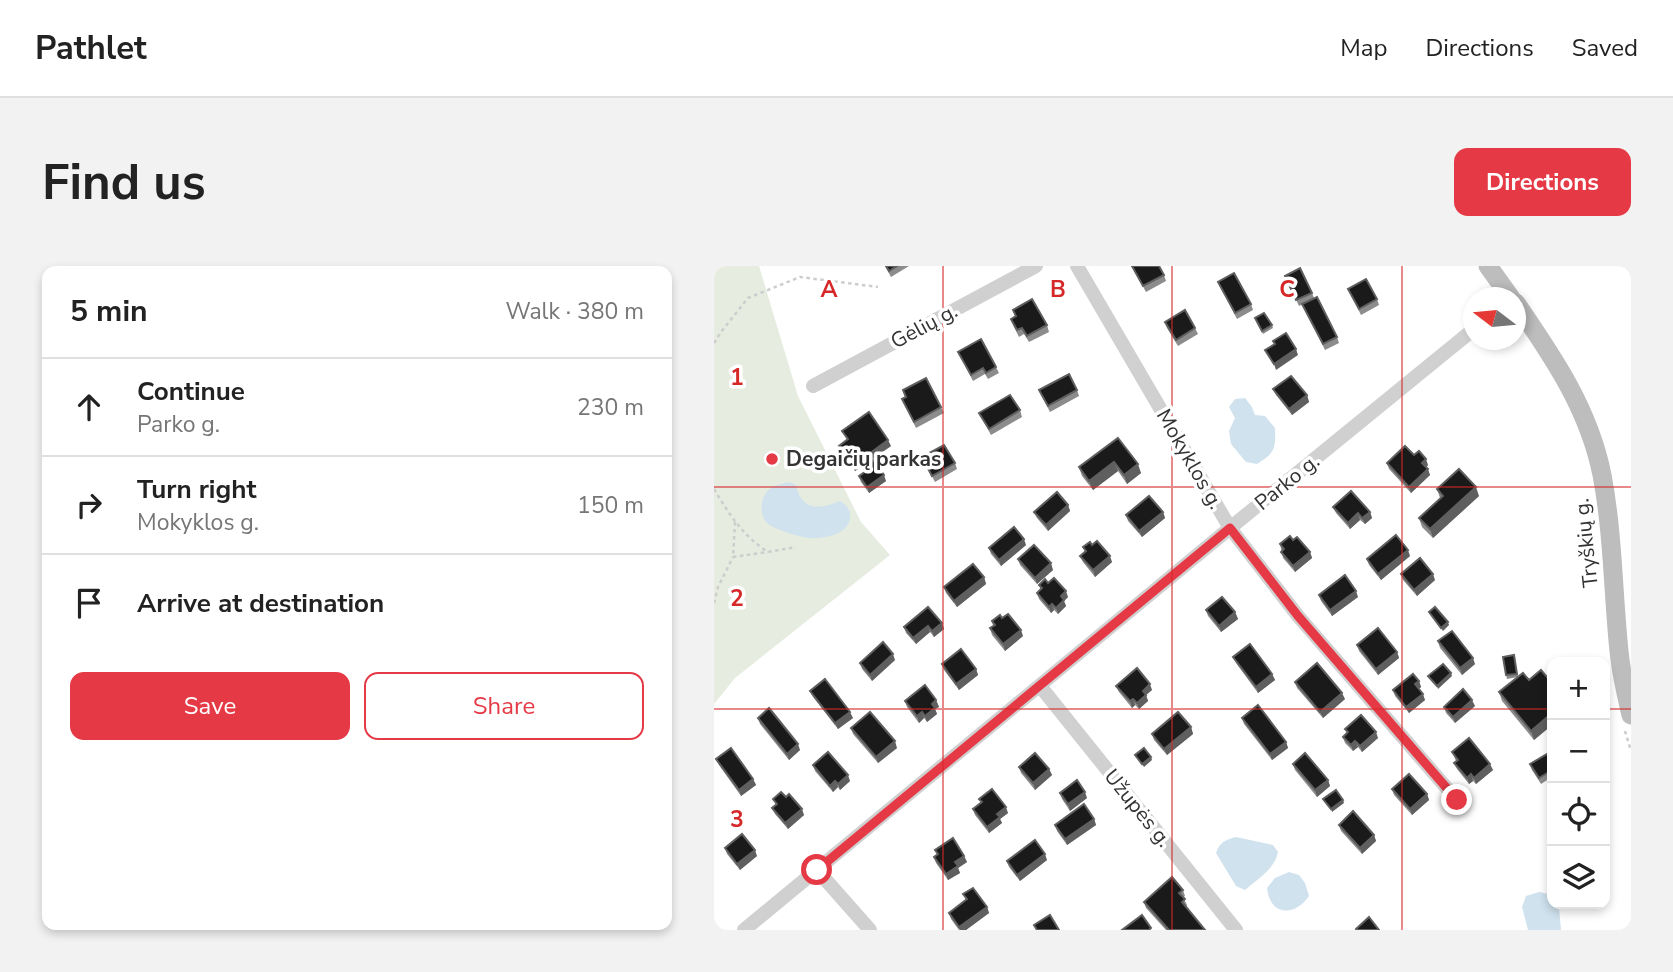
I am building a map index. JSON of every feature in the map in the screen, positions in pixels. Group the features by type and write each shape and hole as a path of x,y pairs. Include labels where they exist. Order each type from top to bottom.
{"main road":[{"path":"1488,266 1503,287"},
{"name":"Tryškių g.","path":"1526,318 1561,371 1593,443 1611,538 1619,655 1627,722"}],"street":[{"name":"Gėlių g.","path":"813,386 1036,266"},
{"name":"Mokyklos g.","path":"1077,266 1230,528 1298,616 1457,800"},
{"name":"Parko g.","path":"744,930 1463,338"},
{"name":"Užupės g.","path":"1040,686 1236,930"},
{"path":"817,870 870,930"}],"path":[{"path":"714,343 748,298 800,277 878,287"},
{"path":"714,489 735,522 752,542 768,552"},
{"path":"714,603 718,587 733,556 735,522"},
{"path":"733,556 796,547"},
{"path":"1627,722 1631,751"}],"shaded area":[{"name":"Degaičių parkas","path":"714,266 759,266 798,396 861,522 890,555 735,678 714,704"}],"water":[{"path":"1245,398 1255,415 1265,416 1275,428 1273,450 1257,464 1246,462 1231,444 1229,431 1235,418 1229,407 1235,399"},
{"path":"790,482 796,485 802,500 812,506 825,506 840,501 845,504 850,515 845,528 828,537 809,538 767,523 763,516 763,498 768,490"},
{"path":"1236,837 1273,845 1278,852 1269,869 1245,890 1236,886 1216,853 1223,842"},
{"path":"1289,872 1299,875 1309,896 1297,908 1284,910 1273,904 1267,888 1275,878"},
{"path":"1539,892 1547,894 1547,909 1559,909 1561,930 1528,930 1522,907 1526,896"}],"building":[{"path":"1132,266 1159,266 1164,275 1143,286"},
{"path":"1300,268 1312,293 1296,300 1285,276"},
{"path":"1234,273 1251,304 1235,313 1218,282"},
{"path":"1366,279 1377,299 1359,309 1348,289"},
{"path":"1317,297 1337,337 1323,344 1302,304"},
{"path":"1032,299 1047,325 1027,336 1022,328 1017,330 1011,319 1016,316 1013,310"},
{"path":"1185,310 1195,328 1176,340 1165,322"},
{"path":"1264,313 1272,325 1262,331 1255,318"},
{"path":"1286,333 1296,349 1274,364 1265,350"},
{"path":"981,339 996,367 986,373 983,368 971,375 958,352"},
{"path":"1069,374 1077,390 1048,406 1039,390"},
{"path":"1291,376 1307,395 1289,409 1273,389"},
{"path":"926,378 941,407 914,422 902,399 906,397 903,390"},
{"path":"1010,395 1020,410 989,429 979,413"},
{"path":"869,412 888,440 869,454 884,475 867,487 859,476 869,469 861,459 853,465 839,446 848,439 842,431"},
{"path":"1118,438 1138,464 1124,475 1114,462 1089,481 1079,467"},
{"path":"944,445 955,463 932,476 922,457"},
{"path":"1405,446 1414,455 1419,451 1426,459 1422,463 1428,469 1409,487 1387,463"},
{"path":"1459,469 1476,487 1430,529 1419,518 1443,496 1437,489"},
{"path":"1351,491 1370,512 1362,518 1358,513 1348,523 1333,507"},
{"path":"1057,492 1068,505 1046,525 1034,512"},
{"path":"1149,496 1163,512 1139,531 1126,515"},
{"path":"1014,527 1024,539 999,560 989,548"},
{"path":"1396,535 1408,550 1378,574 1367,559"},
{"path":"1290,536 1293,540 1297,537 1310,552 1293,566 1281,552 1284,549 1280,544"},
{"path":"1097,541 1110,556 1093,570 1080,556 1086,551 1083,547"},
{"path":"1034,545 1051,563 1035,578 1018,559"},
{"path":"1420,558 1433,574 1414,590 1401,574"},
{"path":"973,564 984,577 954,601 944,587"},
{"path":"1345,575 1356,591 1330,610 1319,595"},
{"path":"1054,578 1066,591 1061,596 1064,600 1056,608 1052,604 1049,607 1037,593 1042,588 1039,585 1045,579 1048,583"},
{"path":"1222,597 1235,612 1219,626 1206,610"},
{"path":"928,607 942,623 932,631 928,626 913,638 904,627"},
{"path":"1435,607 1448,622 1441,628 1429,612"},
{"path":"1008,614 1021,630 1003,644 990,628 995,625 992,621 1000,615 1002,618"},
{"path":"1378,628 1397,652 1376,669 1357,645"},
{"path":"1452,631 1473,658 1460,668 1438,641"},
{"path":"883,642 893,654 870,675 860,663"},
{"path":"1250,644 1272,674 1256,687 1233,657"},
{"path":"961,649 976,669 956,684 942,664"},
{"path":"1514,655 1517,674 1506,675 1503,657"},
{"path":"1317,663 1342,693 1320,712 1295,682"},
{"path":"1443,664 1451,673 1437,686 1428,676"},
{"path":"1137,668 1150,684 1143,691 1146,695 1137,703 1133,699 1130,701 1116,686"},
{"path":"1541,670 1547,677 1547,717 1531,731 1499,692 1523,673 1529,680"},
{"path":"1413,674 1419,681 1415,684 1423,694 1406,707 1393,690"},
{"path":"825,679 850,712 835,723 810,691"},
{"path":"925,685 936,700 932,704 935,708 925,716 922,712 917,716 905,701"},
{"path":"1463,689 1472,700 1453,717 1444,707"},
{"path":"1258,705 1286,742 1270,754 1242,718"},
{"path":"769,708 798,744 787,754 758,718"},
{"path":"870,712 895,741 876,757 851,728"},
{"path":"1178,712 1191,727 1164,749 1152,734"},
{"path":"1361,715 1376,732 1360,746 1355,741 1351,745 1343,737 1348,732 1345,729"},
{"path":"1469,738 1490,764 1474,778 1471,774 1467,778 1454,763 1458,760 1452,752"},
{"path":"731,748 753,779 739,790 716,759"},
{"path":"1144,748 1151,757 1142,764 1135,755"},
{"path":"828,752 848,775 838,784 835,781 830,786 813,765"},
{"path":"1035,753 1049,769 1033,783 1019,767"},
{"path":"1305,753 1328,780 1315,790 1293,764"},
{"path":"1547,754 1547,773 1539,778 1530,764"},
{"path":"1409,774 1427,794 1410,809 1392,789"},
{"path":"1077,780 1085,792 1068,804 1060,793"},
{"path":"992,789 1006,807 997,814 1000,817 987,827 973,809 982,802 979,799"},
{"path":"1336,790 1343,800 1331,809 1323,799"},
{"path":"781,792 786,797 789,794 802,809 785,823 772,808 777,804 773,799"},
{"path":"1084,804 1094,819 1065,839 1055,825"},
{"path":"1353,811 1374,835 1360,848 1339,825"},
{"path":"742,834 755,850 737,864 725,848"},
{"path":"953,838 964,856 955,862 958,866 946,874 934,857 938,854 935,850"},
{"path":"1035,840 1045,854 1017,875 1007,861"},
{"path":"1172,877 1183,890 1179,893 1185,899 1182,902 1205,930 1169,930 1144,902"},
{"path":"973,888 987,907 959,927 949,913 967,899 963,894"},
{"path":"1050,915 1059,930 1037,930 1034,925"},
{"path":"1142,915 1151,928 1149,930 1122,930"},
{"path":"1369,917 1379,930 1356,929"}],"place":[{"name":"Degaičių parkas","path":"772,459"}],"route":[{"path":"817,870 1230,528 1298,616 1457,800"}]}
